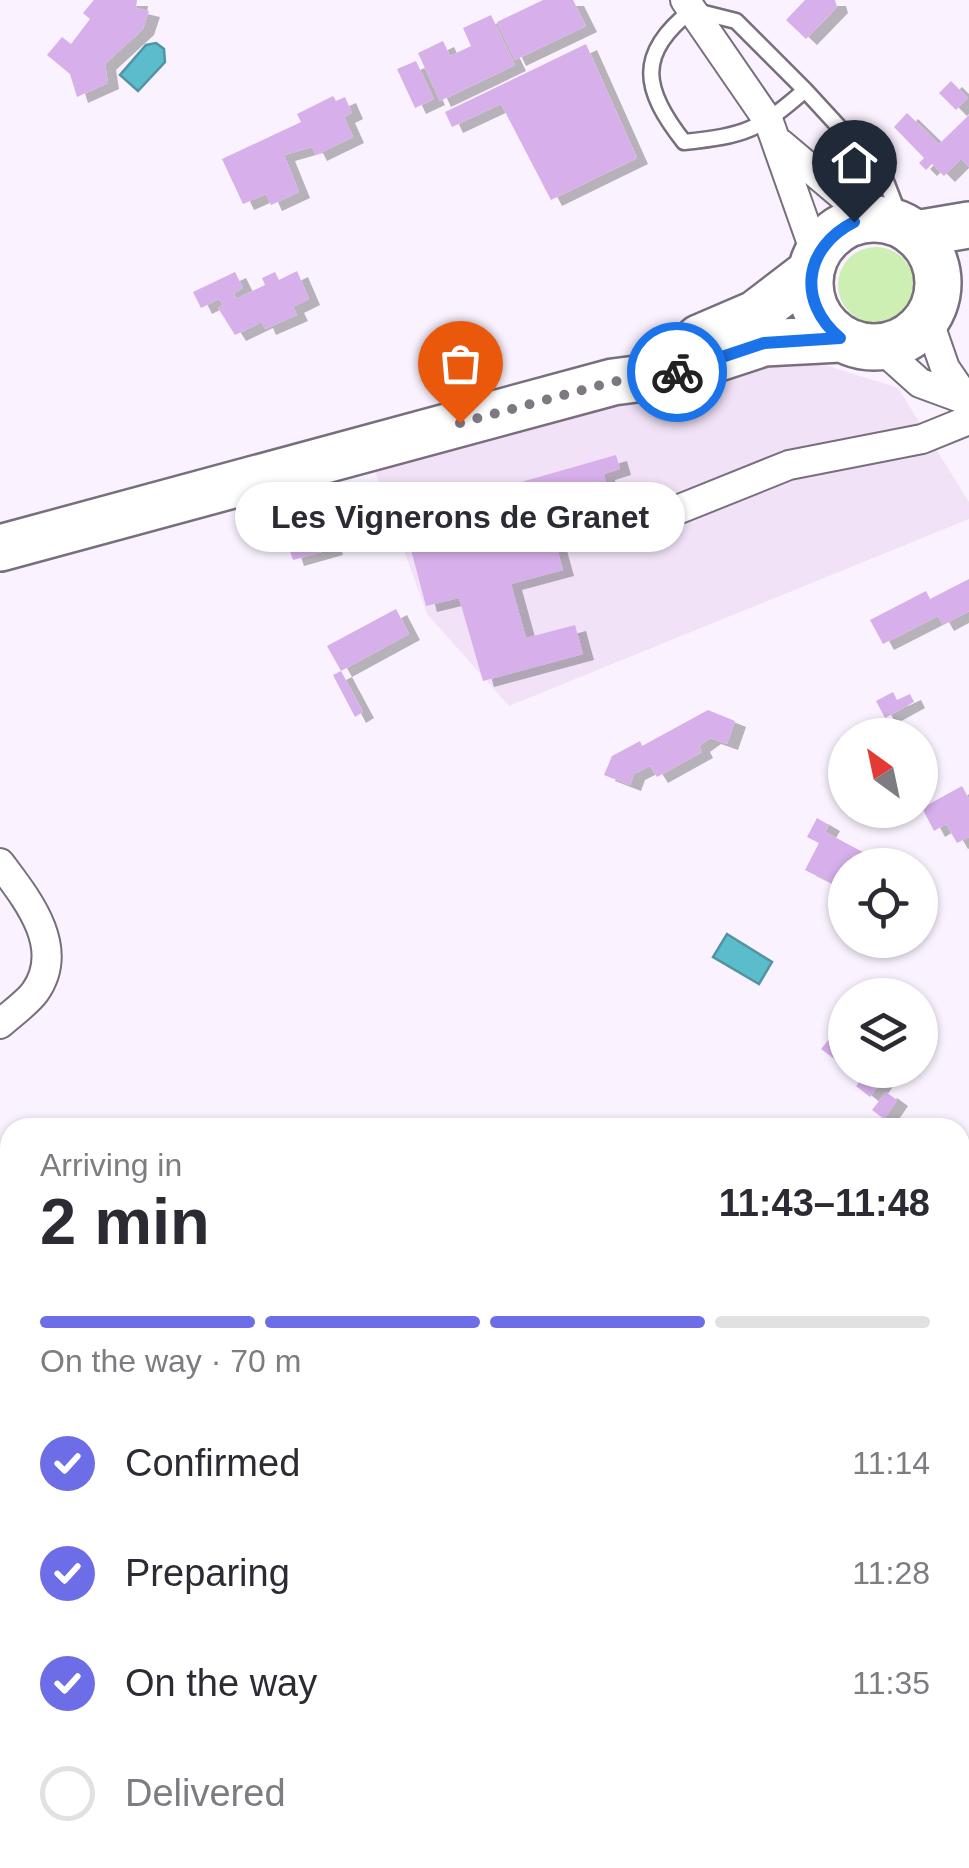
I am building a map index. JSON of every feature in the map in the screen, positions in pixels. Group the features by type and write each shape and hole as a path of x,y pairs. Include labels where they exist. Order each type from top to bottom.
{"main road":[{"path":"612,382 649,358 755,314 813,263 838,230 969,224"},
{"path":"896,226 927,246 938,275 932,312"},
{"path":"813,263 814,310 860,343"},
{"path":"0,548 612,382 667,375 764,343 899,343 969,274"}],"street":[{"path":"689,5 774,132 813,263"},
{"path":"774,132 896,226"},
{"path":"932,312 945,368 969,407"},
{"path":"860,343 920,383 969,407"},
{"path":"662,516 790,465 922,439 969,407"},
{"path":"0,864 34,910 47,965 36,991 0,1024"}],"lane":[{"path":"805,90 774,132 684,142 658,109 650,66 670,27 689,5 736,21 805,90 884,176 896,226"}],"shaded area":[{"path":"797,356 898,388 969,502 969,519 509,706 427,614 374,469"}],"green space":[{"path":"876,247 903,258 914,285 903,312 876,323 849,312 838,285 849,258"}],"water":[{"path":"156,43 164,49 165,62 138,91 120,75 146,45"},
{"path":"727,934 772,962 759,984 713,957"}],"building":[{"path":"94,0 137,0 136,8 149,11 143,29 105,64 108,83 77,97 70,74 47,55 62,37 71,44 90,19 83,13"},
{"path":"543,0 573,0 586,26 515,60 497,22"},
{"path":"805,0 835,0 837,7 806,39 786,20"},
{"path":"491,15 515,65 440,101 418,53 443,41 450,56 471,46 463,28"},
{"path":"586,44 637,158 551,200 501,104 452,127 445,112"},
{"path":"416,61 434,99 415,108 397,69"},
{"path":"951,81 968,98 956,110 939,93"},
{"path":"333,96 336,101 345,97 352,113 344,117 353,137 316,155 312,147 284,155 299,192 271,205 266,194 243,204 222,159 301,122 297,114"},
{"path":"907,113 939,144 969,115 969,167 961,159 944,176 932,164 926,170 919,163 924,158 894,127"},
{"path":"297,271 309,299 293,307 297,315 265,329 262,322 235,335 218,308 223,305 219,299 201,308 193,292 235,272 243,288 234,293 236,299 265,285 262,278 275,272 279,280"},
{"path":"616,455 620,469 604,474 606,483 581,490 590,525 553,534 563,570 511,584 526,638 575,625 583,654 483,681 459,598 426,606 402,516"},
{"path":"320,508 332,549 293,560 287,542 278,544 276,533 284,531 281,518"},
{"path":"969,579 969,611 943,625 938,616 883,644 870,620 926,591 930,599"},
{"path":"396,609 409,634 341,671 327,646"},
{"path":"341,671 363,712 355,717 333,675"},
{"path":"893,692 897,700 910,694 914,702 885,718 876,701"},
{"path":"708,710 735,721 727,744 710,738 699,746 702,752 657,777 650,766 634,774 630,785 604,775 612,756 640,741 642,746"},
{"path":"962,786 969,799 969,837 957,843 946,824 934,831 932,828 938,828 938,799"},
{"path":"817,818 828,824 825,832 855,848 828,848 828,882 805,870 819,843 807,837"},
{"path":"859,1088 877,1088 870,1097"},
{"path":"886,1092 897,1100 885,1118 872,1110"}],"way so far":[{"path":"460,423 612,382 677,372"}],"place":[{"name":"Les Vignerons de Granet","path":"460,423"}],"route":[{"path":"677,372 764,343 840,338 814,310 810,272 826,240 854,222"}]}
